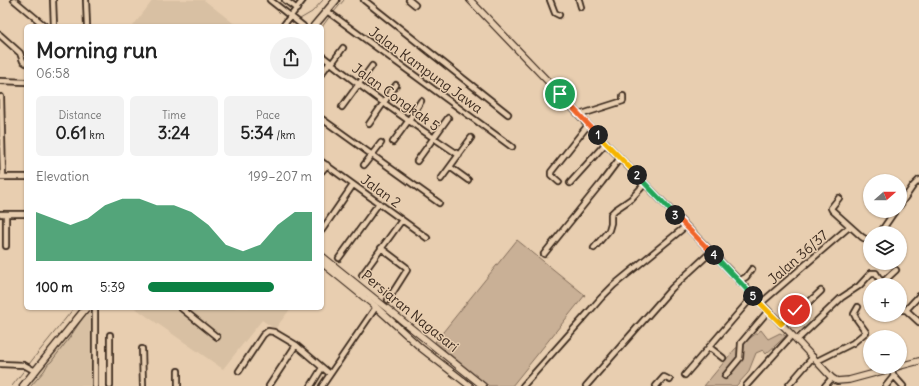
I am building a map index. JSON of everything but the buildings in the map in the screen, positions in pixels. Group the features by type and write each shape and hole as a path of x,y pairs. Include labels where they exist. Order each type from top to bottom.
{"main road":[{"path":"316,24 336,0"},
{"path":"23,386 84,310"}],"street":[{"path":"14,0 20,3 43,24"},
{"path":"53,0 54,24"},
{"path":"86,0 87,24"},
{"path":"270,0 301,24"},
{"path":"285,0 296,9"},
{"path":"286,24 293,18 296,9 303,0"},
{"path":"364,0 508,114"},
{"path":"409,0 415,5"},
{"path":"470,0 588,125 832,378 841,382 872,374"},
{"path":"550,0 555,13 559,15"},
{"path":"579,0 582,7"},
{"name":"Jalan Kampung Jawa","path":"327,10 512,147"},
{"path":"0,35 20,53 24,62"},
{"path":"324,71 343,48"},
{"name":"Jalan Congkak 5","path":"324,58 383,102 459,154"},
{"path":"342,107 372,66"},
{"path":"0,81 24,82"},
{"path":"369,124 396,85"},
{"path":"579,115 623,101 623,96"},
{"path":"1,97 1,177 24,177"},
{"path":"393,142 421,101"},
{"path":"417,161 448,118"},
{"path":"324,119 440,203"},
{"path":"559,182 551,175 551,172 588,125"},
{"path":"441,179 471,138"},
{"path":"364,165 381,143"},
{"path":"570,183 606,143"},
{"path":"544,254 620,158"},
{"name":"Jalan 2","path":"324,164 427,238"},
{"path":"324,169 327,166"},
{"path":"450,167 468,180"},
{"path":"594,248 609,230 611,214 631,199 642,187 642,180"},
{"path":"907,194 919,180"},
{"path":"324,227 354,185"},
{"path":"839,198 831,208 832,210 863,238"},
{"path":"339,258 379,203"},
{"path":"0,214 24,214"},
{"path":"6,214 6,246"},
{"path":"362,275 402,220"},
{"path":"523,386 614,285 686,226"},
{"name":"Jalan 36/37","path":"761,303 849,226"},
{"path":"381,248 406,267 407,270 388,300"},
{"path":"586,386 672,288 711,252"},
{"name":"Persiaran Nagasari","path":"324,258 483,386"},
{"name":"Persiaran Nagasari","path":"324,265 376,307 421,348 470,386"},
{"path":"739,281 746,277 752,269"},
{"path":"887,278 896,270"},
{"path":"866,278 871,273 876,273 879,278"},
{"path":"797,340 841,298 863,282"},
{"path":"781,324 796,308 805,306 821,290"},
{"path":"685,375 753,296"},
{"path":"907,309 919,296"},
{"path":"322,386 376,307"},
{"path":"788,386 815,359 853,342 866,332 854,314 858,307"},
{"path":"95,310 96,386"},
{"path":"183,310 217,337"},
{"path":"725,376 740,358 741,343 768,311"},
{"path":"907,311 919,322"},
{"path":"239,371 262,336 268,331 274,332 296,345 330,374"},
{"path":"110,335 110,386"},
{"path":"746,386 792,335"},
{"path":"269,386 296,345"},
{"path":"709,347 723,358"},
{"path":"142,349 143,386"},
{"path":"907,365 919,361"},
{"path":"0,364 24,365 35,371"},
{"path":"311,386 322,368"},
{"path":"178,371 178,386"},
{"path":"886,386 894,376 903,386"},
{"path":"656,386 664,377 670,380"},
{"path":"826,386 832,378"}],"shaded area":[{"path":"153,0 204,0 234,24 135,24"},
{"path":"517,240 585,295 512,386 489,386 435,342"},
{"path":"87,310 93,310 93,386 27,386"},
{"path":"138,310 289,310 275,329 262,320 223,369"},
{"path":"761,330 768,339 780,333 786,336 766,354 763,350 756,353 748,373 736,386 704,386 735,349"}],"waterway":[{"path":"298,21 312,12 323,0"},
{"path":"334,12 344,0"},
{"path":"324,24 330,16"},
{"path":"29,364 72,310"},
{"path":"31,386 68,340 82,319"},
{"path":"12,386 26,368"}],"route":[{"path":"560,94 588,125 781,324 795,310"}]}
